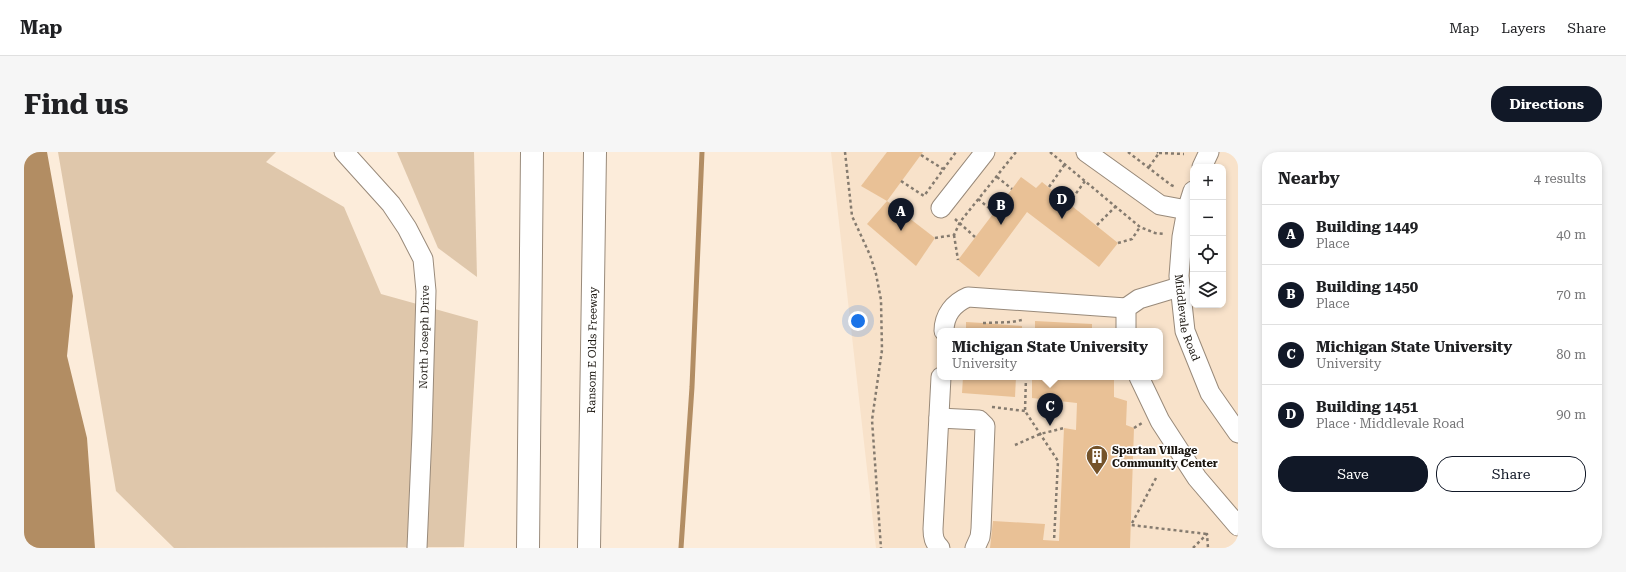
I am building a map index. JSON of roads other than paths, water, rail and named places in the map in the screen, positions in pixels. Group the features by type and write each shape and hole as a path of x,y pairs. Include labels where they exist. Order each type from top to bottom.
{"highway":[{"path":"528,548 532,152"},
{"name":"Ransom E Olds Freeway","path":"589,548 595,152"},
{"path":"594,199 600,152"}],"street":[{"name":"North Joseph Drive","path":"344,152 391,204 407,228 423,259 426,291 417,548"},
{"path":"941,208 985,152"},
{"path":"1086,152 1160,205 1190,198"},
{"path":"1204,164 1210,152"},
{"name":"Middlevale Road","path":"1191,200 1182,237 1179,287 1185,331 1210,393 1238,433"},
{"path":"944,328 944,324 953,307 958,302 968,297 1126,308 1139,299 1179,287"},
{"path":"1126,308 1126,328"},
{"path":"940,548 935,542 933,536 941,380"},
{"path":"1140,380 1160,421 1197,478 1238,526"},
{"path":"939,418 979,420 985,426 981,529 980,537 975,548"}],"waterway":[{"path":"681,548 692,387 702,152"}],"place":[{"name":"Building 1451","path":"1062,219"},
{"name":"Building 1450","path":"1001,225"},
{"name":"Building 1449","path":"901,231"},
{"name":"Michigan State University","path":"1050,426"},
{"name":"Spartan Village Community Center","path":"1097,476"}]}
